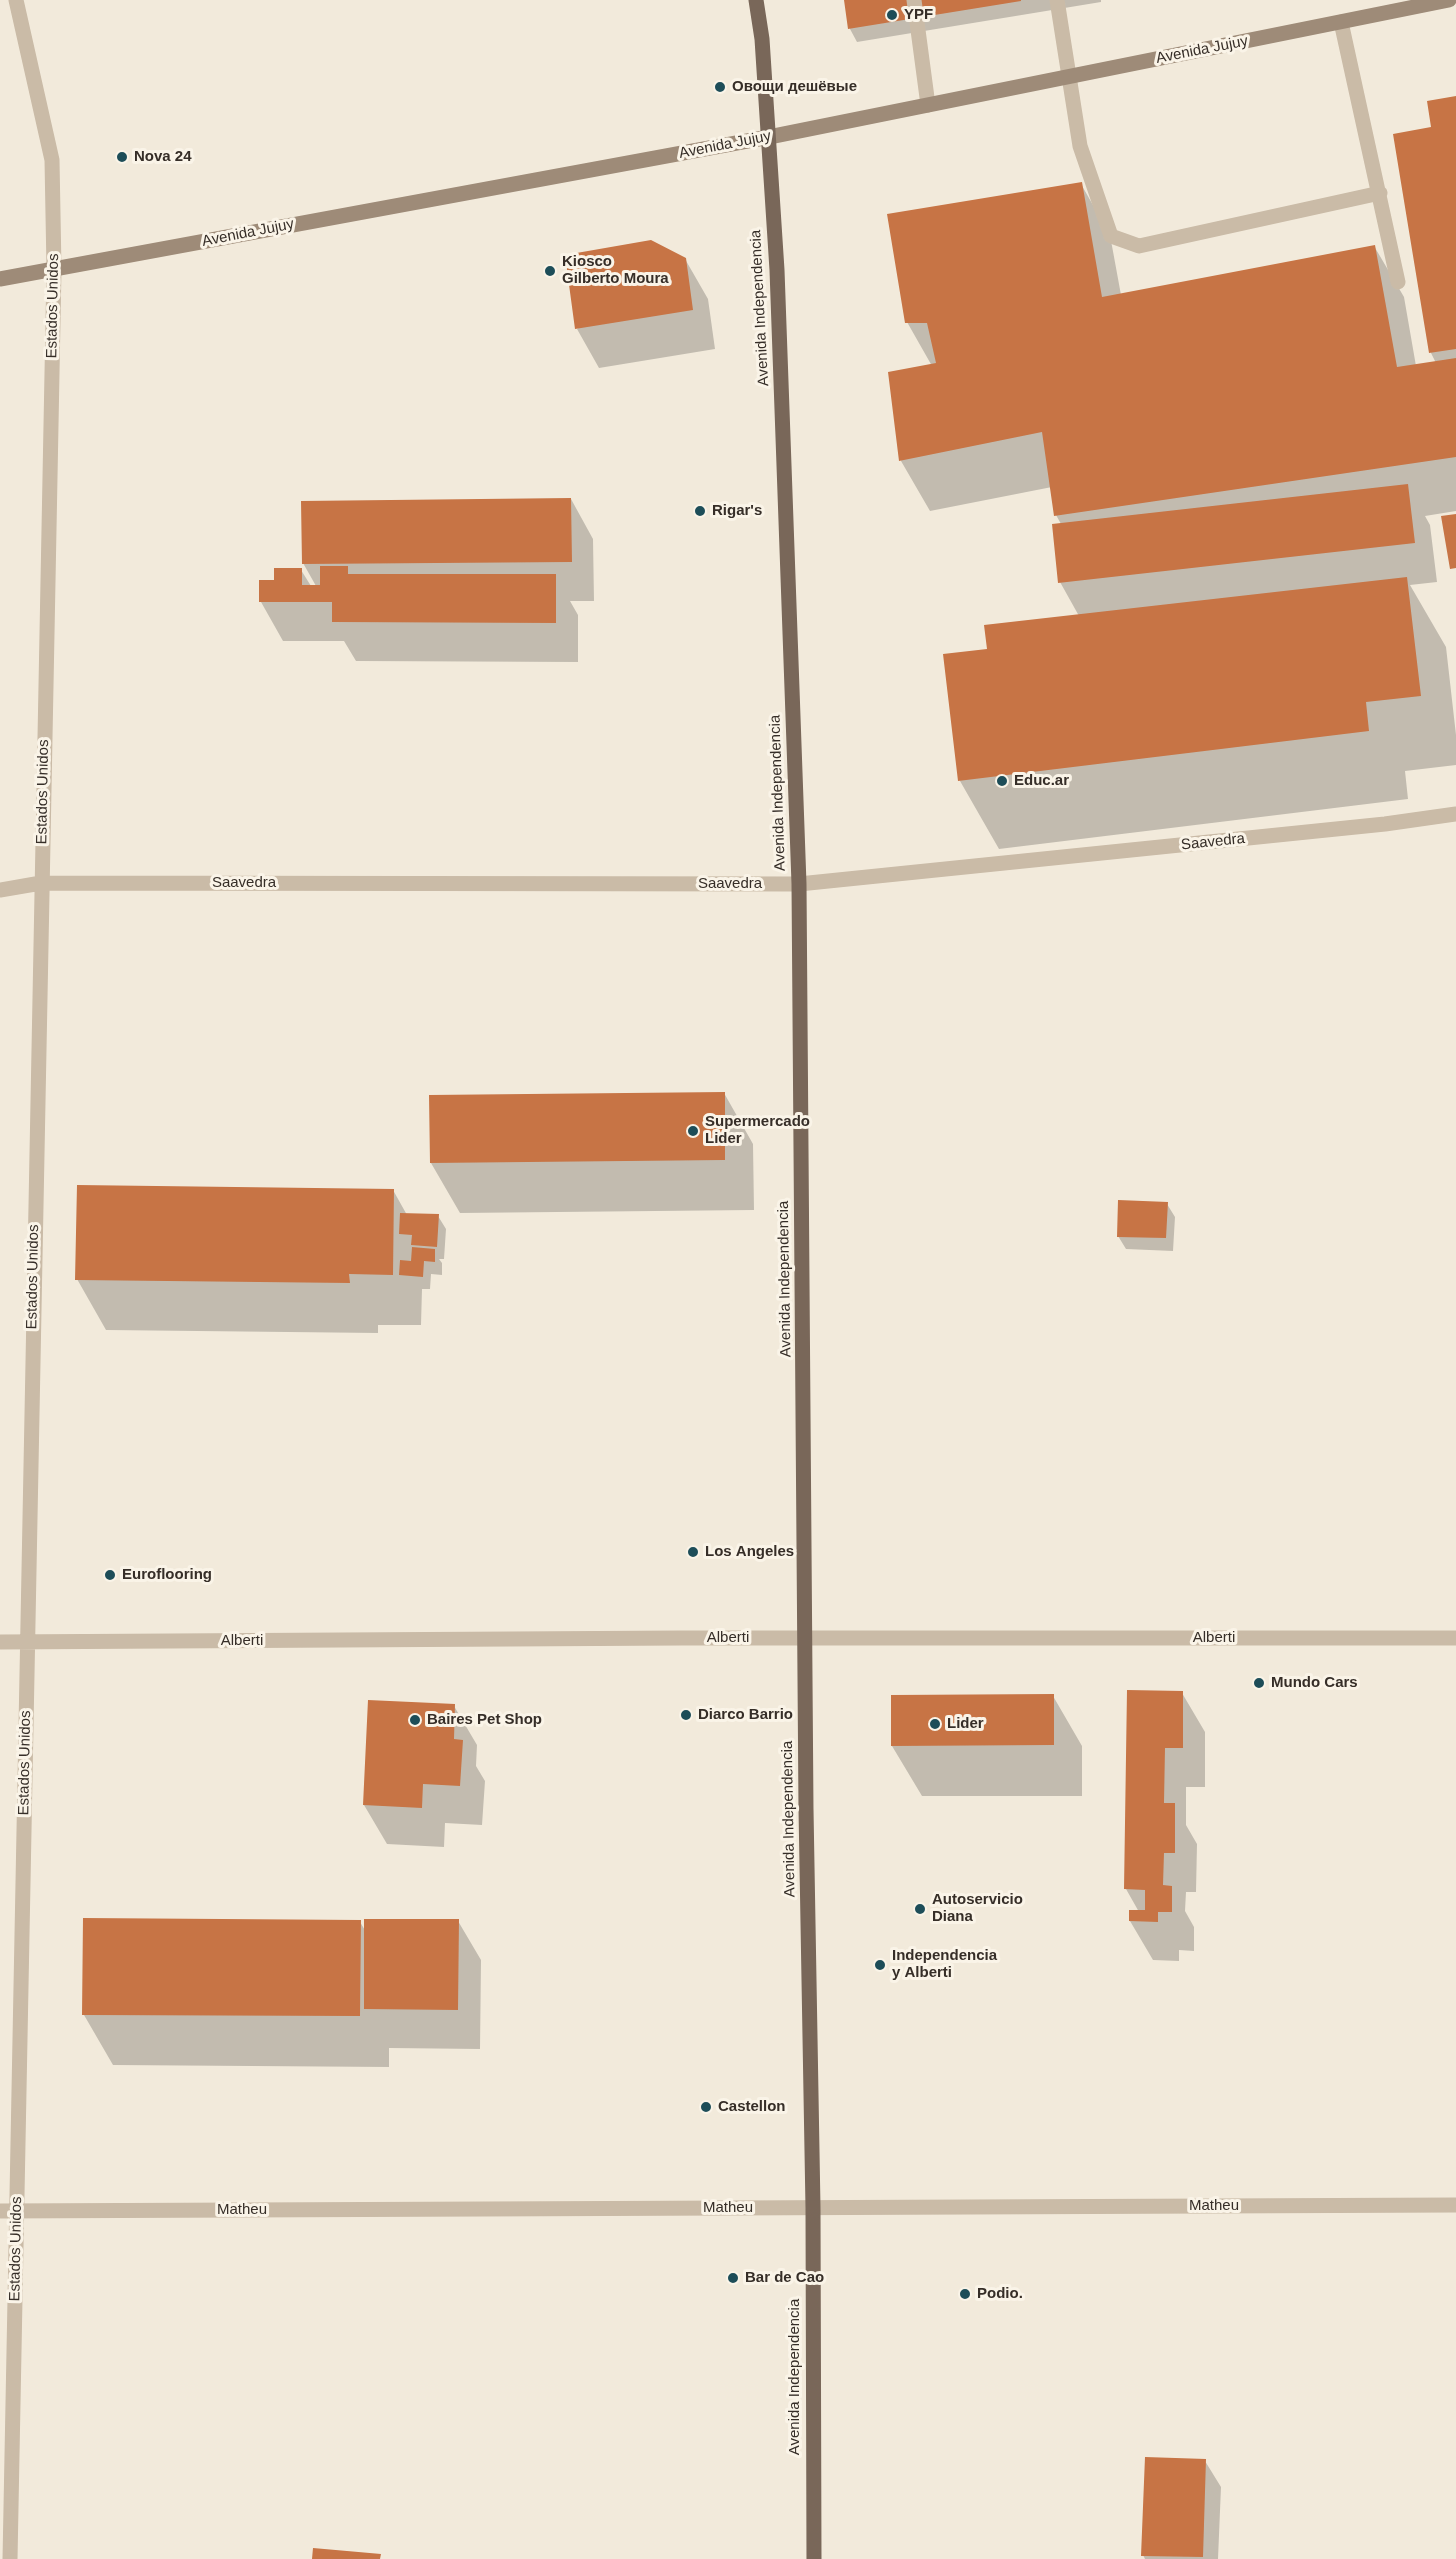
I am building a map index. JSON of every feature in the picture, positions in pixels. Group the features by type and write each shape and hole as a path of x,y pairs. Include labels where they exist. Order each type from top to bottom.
{"main road":[{"name":"Avenida Independencia","path":"756,0 762,39 769,137 784,430 799,884 806,1809 813,2208 814,2559"},
{"name":"Avenida Jujuy","path":"0,279 769,137 1449,0"}],"street":[{"name":"Estados Unidos","path":"10,2559 54,269 52,160 16,0"},
{"path":"914,0 928,105"},
{"path":"1057,0 1080,146 1111,236 1139,246 1380,193"},
{"path":"1341,22 1398,282"},
{"name":"Saavedra","path":"0,890 41,883 799,884 1385,824 1456,814"},
{"name":"Alberti","path":"0,1642 1456,1638"},
{"name":"Matheu","path":"0,2211 1456,2205"}],"building":[{"name":"YPF","path":"844,0 1021,0 1021,1 848,29"},
{"path":"1456,96 1456,349 1429,353 1393,134 1431,127 1427,101"},
{"path":"1082,182 1102,297 1375,245 1397,367 1456,358 1456,457 1054,516 1042,432 899,461 888,372 936,363 927,323 905,323 887,214"},
{"path":"651,240 686,258 693,310 575,329 565,255"},
{"path":"1408,484 1415,543 1058,583 1052,524"},
{"path":"571,498 572,562 302,564 301,501"},
{"path":"1456,514 1456,568 1450,569 1441,516"},
{"path":"320,566 348,566 348,574 556,574 556,623 332,622 332,602 259,602 259,580 274,580 274,568 302,568 302,585 320,585"},
{"path":"1407,577 1421,696 1366,702 1369,731 958,781 943,654 987,649 984,625"},
{"path":"725,1092 725,1160 430,1163 429,1095"},
{"path":"77,1185 394,1189 393,1275 349,1274 350,1283 75,1280"},
{"path":"1118,1200 1168,1202 1166,1238 1117,1237"},
{"path":"400,1213 439,1214 437,1247 411,1245 412,1235 399,1234"},
{"path":"412,1247 435,1249 435,1262 424,1261 423,1277 399,1275 400,1260 411,1261"},
{"path":"1127,1690 1183,1691 1183,1748 1165,1748 1164,1803 1175,1803 1175,1853 1164,1853 1163,1885 1172,1886 1172,1912 1158,1912 1158,1922 1129,1921 1129,1910 1145,1910 1145,1890 1124,1889"},
{"path":"1054,1694 1054,1745 891,1746 891,1695"},
{"path":"368,1700 455,1704 454,1739 463,1740 460,1786 423,1784 422,1808 363,1805"},
{"path":"83,1918 361,1920 360,2016 82,2015"},
{"path":"364,1919 459,1919 458,2010 364,2009"},
{"path":"1145,2457 1206,2459 1203,2557 1141,2556"},
{"path":"313,2548 381,2554 380,2559 312,2559"}],"place":[{"name":"YPF","path":"892,15"},
{"name":"Овощи дешёвые","path":"720,87"},
{"name":"Nova 24","path":"122,157"},
{"name":"Kiosco Gilberto Moura","path":"550,271"},
{"name":"Rigar's","path":"700,511"},
{"name":"Educ.ar","path":"1002,781"},
{"name":"Supermercado Lider","path":"693,1131"},
{"name":"Los Angeles","path":"693,1552"},
{"name":"Euroflooring","path":"110,1575"},
{"name":"Mundo Cars","path":"1259,1683"},
{"name":"Diarco Barrio","path":"686,1715"},
{"name":"Baires Pet Shop","path":"415,1720"},
{"name":"Lider","path":"935,1724"},
{"name":"Autoservicio Diana","path":"920,1909"},
{"name":"Independencia y Alberti","path":"880,1965"},
{"name":"Castellon","path":"706,2107"},
{"name":"Bar de Cao","path":"733,2278"},
{"name":"Podio.","path":"965,2294"}]}
